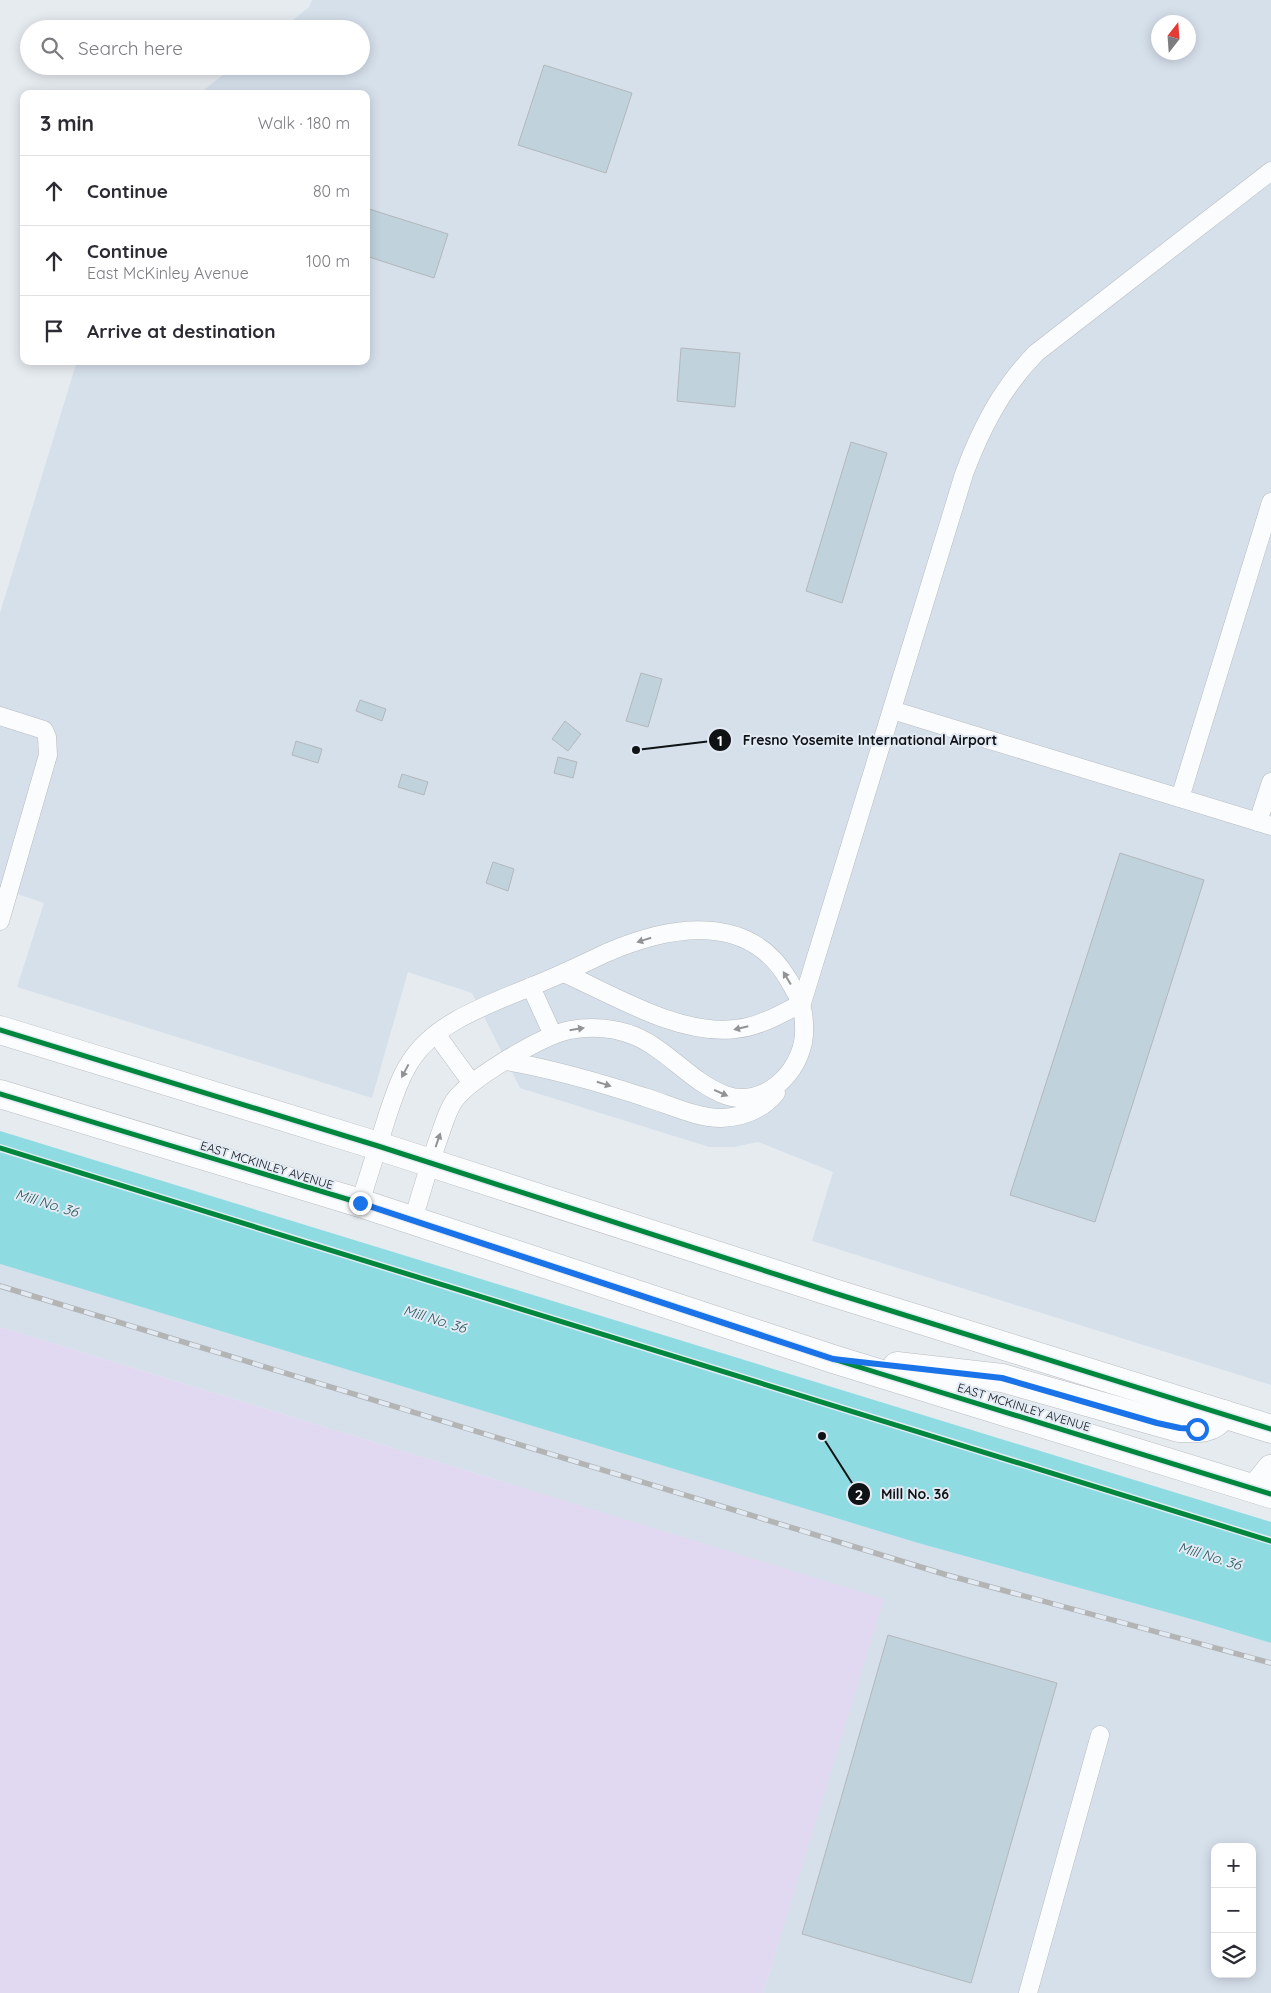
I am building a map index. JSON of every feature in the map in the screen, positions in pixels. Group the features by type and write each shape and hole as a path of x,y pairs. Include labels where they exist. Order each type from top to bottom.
{"main road":[{"path":"0,1030 378,1146 834,1293 1271,1429"},
{"name":"EAST MCKINLEY AVENUE","path":"0,1094 360,1203 833,1359 1266,1484"},
{"path":"833,1359 1002,1378 1180,1428 1197,1429 1210,1427 1224,1414"}],"lane":[{"path":"506,1061 573,1074 698,1114 719,1118 740,1116 757,1110 774,1095 797,1058 803,1043 804,1022 802,1003 974,444 1002,394 1016,374 1036,353 1271,171"},
{"path":"1180,798 1271,502"},
{"path":"892,710 1265,824 1271,782"},
{"path":"0,716 44,730 47,738 48,755 0,921"},
{"path":"360,1203 402,1075 417,1052 436,1034 479,1008 564,973 622,946 664,934 702,929 735,934 762,949 783,971 802,1003"},
{"path":"564,973 666,1020 693,1028 736,1029 768,1020 802,1003"},
{"path":"530,987 553,1035"},
{"path":"413,1220 430,1163 452,1104 471,1082 553,1035 586,1028 624,1033 637,1037 686,1073 716,1091 740,1099 764,1094 777,1086 787,1074"},
{"path":"436,1034 471,1082"},
{"path":"1028,1993 1100,1735"}],"shaded area":[{"path":"312,0 1271,0 1271,1385 812,1241 833,1172 758,1142 734,1147 709,1147 520,1088 472,993 408,972 372,1098 17,987 44,903 0,888 0,613 76,365 370,365 370,90 204,90 223,75 370,75 370,20 293,20 309,7"},
{"path":"0,1264 918,1543 1271,1643 1271,1993 763,1993 883,1599 0,1327"},
{"path":"0,1327 884,1599 763,1993 0,1993"}],"water":[{"path":"0,1131 1271,1522 1271,1643 918,1543 0,1264"}],"building":[{"path":"544,65 632,93 606,173 518,145"},
{"path":"370,209 448,234 434,278 370,257"},
{"path":"681,348 740,353 735,407 677,401"},
{"path":"851,442 887,453 842,603 806,591"},
{"path":"641,673 662,679 648,727 626,721"},
{"path":"360,700 386,709 382,721 356,711"},
{"path":"565,721 581,734 568,751 552,739"},
{"path":"296,741 322,749 318,763 292,755"},
{"path":"558,757 577,762 573,778 554,773"},
{"path":"402,774 428,782 424,795 398,787"},
{"path":"1120,853 1204,880 1095,1222 1010,1195"},
{"path":"493,862 514,869 508,891 486,883"},
{"path":"888,1635 1057,1683 971,1983 802,1934"}],"railway":[{"path":"0,1286 947,1575 1271,1663"}],"cycle path":[{"path":"0,1030 378,1146 834,1293 1271,1429"},
{"path":"0,1094 360,1203 833,1359 1271,1494"},
{"path":"0,1148 1271,1541"}],"place":[{"name":"Fresno Yosemite International Airport","path":"636,750"},
{"name":"Mill No. 36","path":"822,1436"}],"route":[{"path":"360,1203 833,1359 1002,1378 1157,1423 1180,1428 1197,1429"}]}
